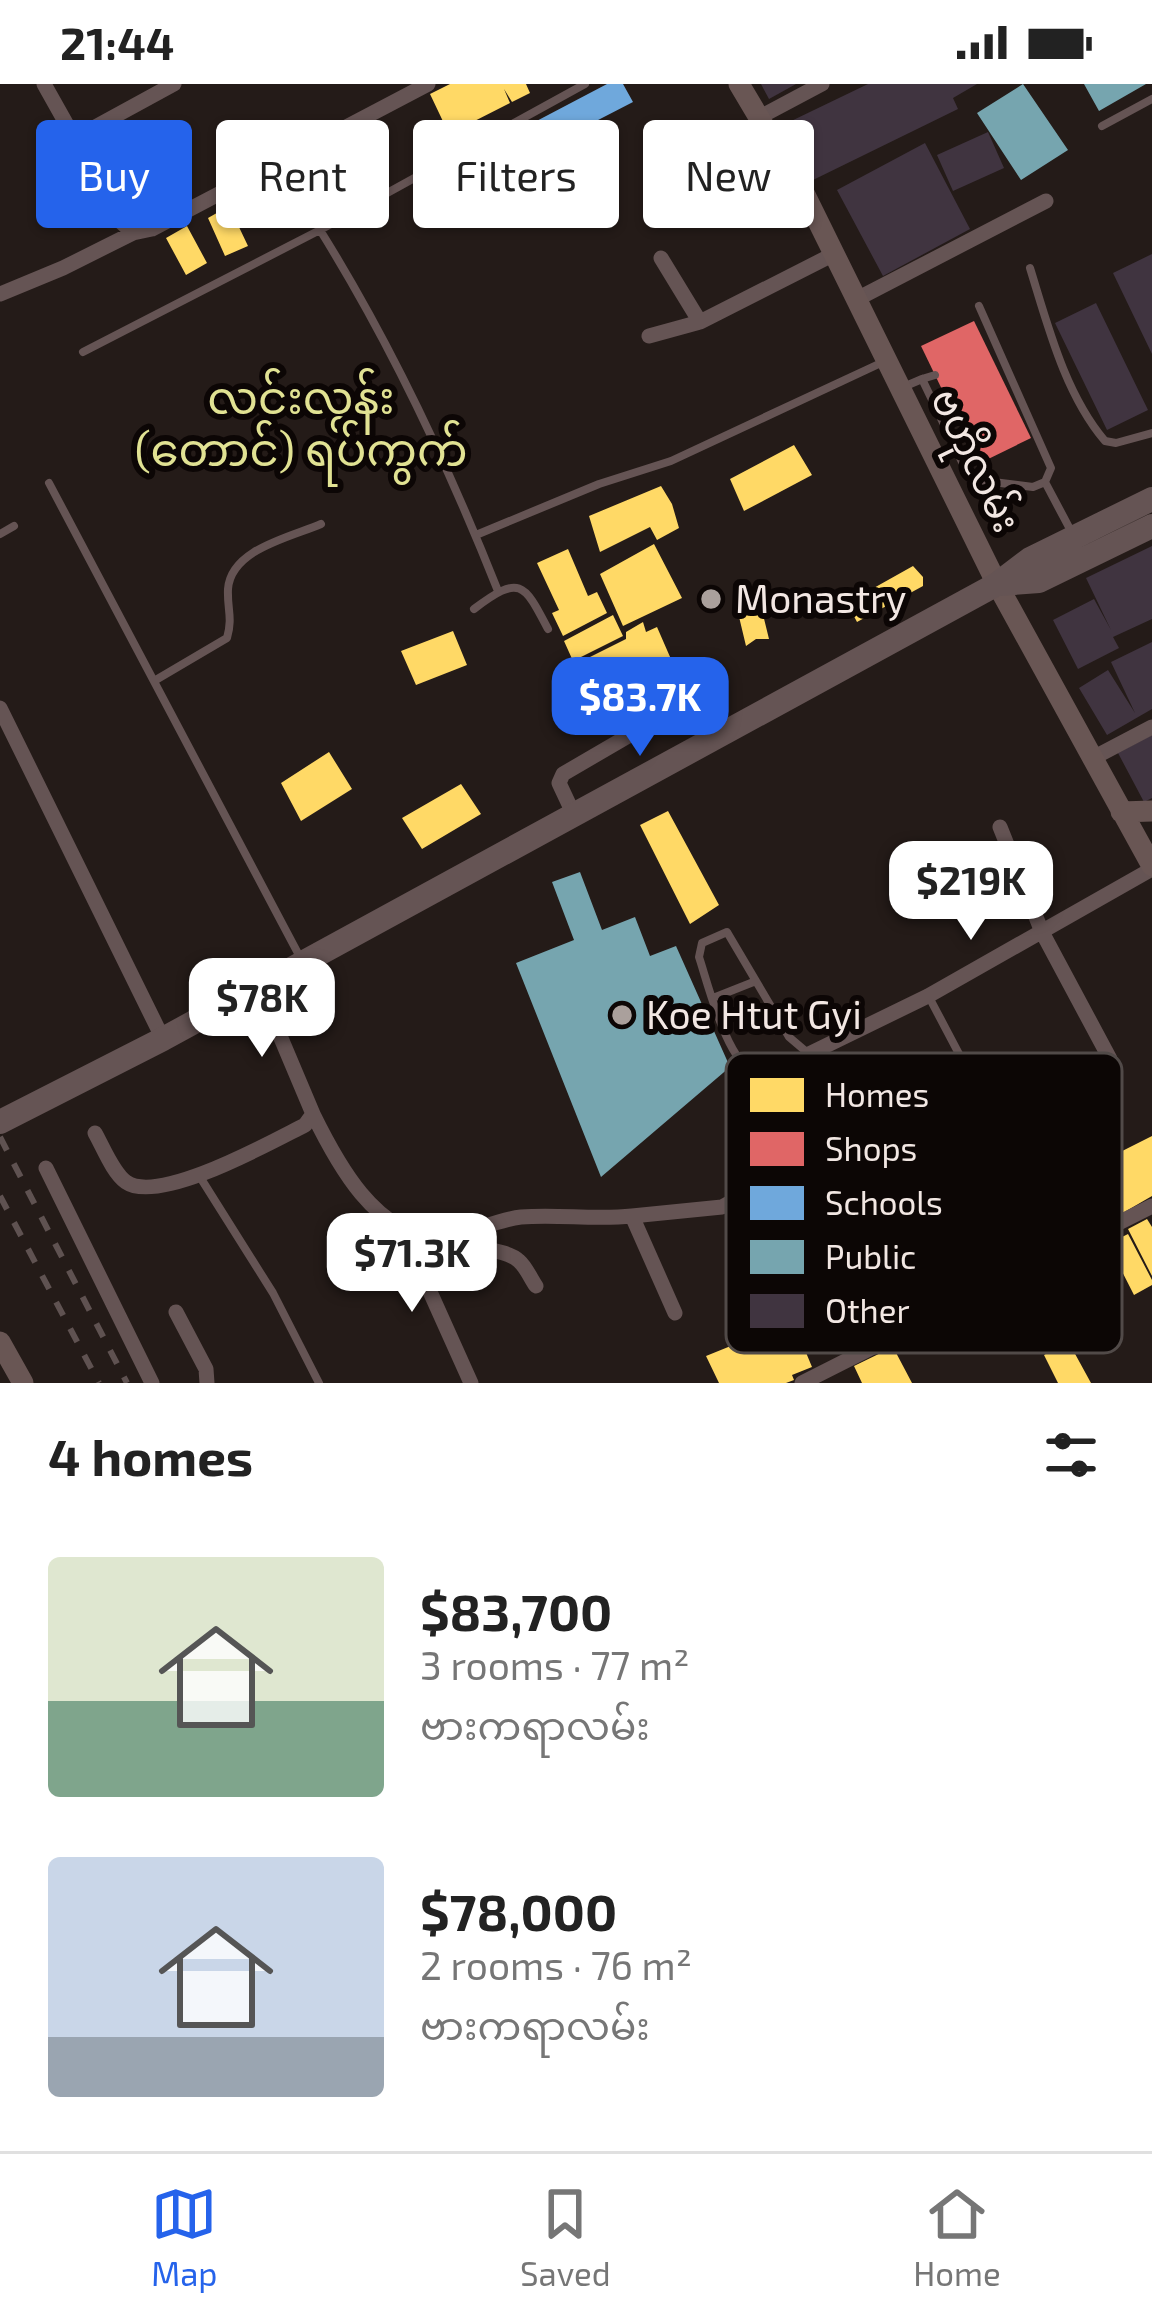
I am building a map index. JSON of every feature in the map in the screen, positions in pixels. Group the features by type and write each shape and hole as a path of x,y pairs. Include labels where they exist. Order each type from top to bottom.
{"main road":[{"name":"ဗဟိုလမ်း","path":"740,84 805,195 888,360 911,383 997,584 1152,867"},
{"path":"0,1122 163,1039 997,584 1030,559 1152,499"},
{"path":"997,584 1039,581 1152,526"},
{"path":"1121,812 1152,811"},
{"path":"0,1342 22,1383"}],"street":[{"path":"44,84 65,120"},
{"path":"108,120 174,84"},
{"path":"0,294 133,232 152,230 428,84"},
{"path":"758,118 822,84"},
{"path":"857,299 1046,201"},
{"path":"128,228 133,232"},
{"path":"649,336 700,322 834,254"},
{"path":"661,258 700,322"},
{"path":"574,815 559,782 563,775 635,732 638,722 686,693"},
{"path":"0,708 163,1039"},
{"path":"1093,758 1152,727"},
{"path":"1000,827 1042,932 1107,1053"},
{"path":"811,1053 928,996 1152,867"},
{"path":"259,986 313,1114 363,1197 423,1236 518,1260 536,1286"},
{"path":"95,1133 124,1181 140,1187 200,1177 305,1125 313,1114"},
{"path":"46,1168 152,1383"},
{"path":"445,1238 493,1221 526,1217 632,1216 726,1205"},
{"path":"1122,1221 1152,1206"},
{"path":"632,1216 675,1313"},
{"path":"400,1225 471,1383"},
{"path":"176,1312 206,1369 206,1383"},
{"path":"802,1383 861,1353"}],"lane":[{"path":"83,352 320,230 585,84"},
{"path":"1102,126 1152,99"},
{"path":"320,230 395,359 498,591"},
{"path":"1030,268 1054,344 1093,427 1105,441 1152,433"},
{"path":"935,375 911,383 977,480 1034,487 1045,482 1052,468 1002,369 979,306"},
{"path":"476,535 580,491 671,461 888,360"},
{"path":"1045,482 1075,537"},
{"path":"49,483 303,962"},
{"path":"154,681 227,638 232,619 227,587 237,566 256,551 321,524"},
{"path":"0,534 14,526"},
{"path":"474,609 498,591 517,587 529,593 548,629"},
{"path":"734,1053 698,950 727,932 789,1037 808,1053"},
{"path":"713,998 756,981"},
{"path":"928,996 958,1053"},
{"path":"200,1177 273,1293 319,1383"}],"building: Homes":[{"path":"450,84 526,84 530,93 512,102 504,89 510,103 477,120 442,120 430,94"},
{"path":"216,213 216,228 239,228 248,246 225,256 208,218"},
{"path":"188,228 207,263 186,275 166,238"},
{"path":"794,445 812,475 744,511 730,479"},
{"path":"661,486 679,528 657,540 650,527 600,552 589,516"},
{"path":"654,544 682,598 623,626 600,574"},
{"path":"568,549 588,596 597,592 607,613 563,636 552,613 559,610 537,563"},
{"path":"913,566 923,577 923,586 857,622 847,603"},
{"path":"757,590 769,639 756,639 746,646 735,600 745,591"},
{"path":"613,615 623,636 573,661 564,641"},
{"path":"643,622 646,632 657,627 684,689 599,732 568,668 626,639 626,632"},
{"path":"453,631 467,665 416,685 401,651"},
{"path":"329,752 352,789 301,821 281,783"},
{"path":"461,784 481,814 422,849 402,818"},
{"path":"668,811 719,905 690,924 640,825"},
{"path":"1152,1136 1152,1196 1122,1213 1122,1151"},
{"path":"1147,1219 1152,1227 1152,1276 1128,1229"},
{"path":"1128,1234 1152,1280 1152,1285 1134,1295 1122,1271 1122,1237"},
{"path":"726,1348 726,1353 806,1353 812,1367 792,1375 794,1380 786,1383 719,1383 706,1356"},
{"path":"881,1353 896,1353 912,1383 862,1383 854,1366"},
{"path":"1075,1353 1091,1383 1058,1383 1044,1355"}],"building: Shops":[{"path":"974,321 1031,438 978,464 921,346"}],"building: Schools":[{"path":"607,84 623,84 633,102 598,120 539,120"}],"building: Public":[{"path":"1023,84 1068,150 1021,180 977,113"},
{"path":"1084,84 1146,84 1099,111"},
{"name":"Koe Htut Gyi","path":"580,872 602,930 635,917 650,956 676,946 726,1058 726,1070 601,1177 516,963 574,940 552,882"}],"building: Other":[{"path":"761,84 796,84 769,99"},
{"path":"868,84 977,84 953,98 958,109 814,180 814,120 793,120"},
{"path":"988,132 1004,168 953,191 937,155"},
{"path":"925,143 970,229 883,276 837,190"},
{"path":"1152,254 1152,354 1113,273"},
{"path":"1096,303 1148,410 1107,430 1055,323"},
{"path":"1152,546 1152,619 1113,637 1119,648 1078,669 1053,620 1094,599 1111,630 1086,578"},
{"path":"1152,642 1152,709 1107,735 1079,688 1108,670 1135,713 1111,662"},
{"path":"1152,735 1152,798 1144,802 1118,753"}],"railway":[{"path":"0,1137 127,1383"},
{"path":"0,1196 99,1383"}],"place":[{"name":"Monastry","path":"711,599"},
{"name":"Koe Htut Gyi","path":"622,1015"}],"district":[{"name":"လင်းလွန်း (တောင်) ရပ်ကွက်","path":"301,424"}]}
